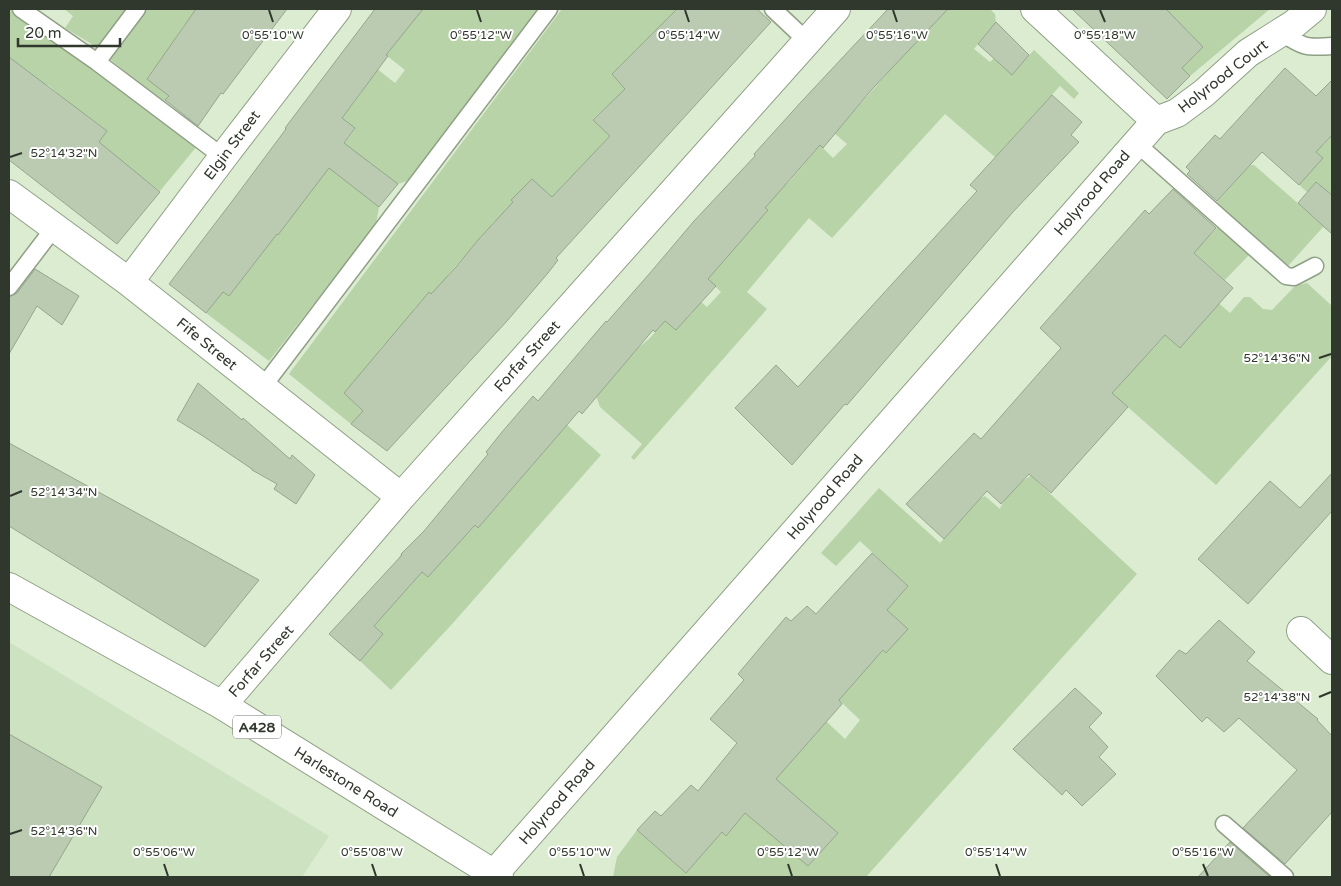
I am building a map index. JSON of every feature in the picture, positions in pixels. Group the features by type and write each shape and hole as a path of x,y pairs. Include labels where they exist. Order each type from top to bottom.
{"street":[{"name":"Elgin Street","path":"129,282 337,9"},
{"name":"Forfar Street","path":"222,705 402,497 836,9"},
{"path":"1035,9 1156,121"},
{"name":"Holyrood Court","path":"1156,121 1177,113 1204,93 1248,53 1312,9"},
{"name":"Holyrood Road","path":"496,876 1156,121"},
{"name":"Fife Street","path":"9,194 129,282 402,497"},
{"name":"Harlestone Road","path":"9,587 222,705 496,876"},
{"path":"1301,631 1332,660"}],"lane":[{"path":"21,9 97,62 223,157"},
{"path":"97,62 137,9"},
{"path":"262,388 549,9"},
{"path":"773,9 807,41"},
{"path":"1280,32 1309,48 1332,46"},
{"path":"1136,143 1286,276 1294,277 1315,266"},
{"path":"9,287 54,228"},
{"path":"1224,824 1285,877"}],"shaded area":[{"path":"9,9 17,9 197,146 160,191 147,181 129,204 83,164 107,131 85,114 59,148 69,103 48,85 19,121 9,113 9,103 31,74 9,59"},
{"path":"64,9 131,9 100,49 65,28 73,16"},
{"path":"147,9 207,9 223,21 187,21 174,40 196,57 162,58 147,78 169,96 162,103 110,59"},
{"path":"412,9 539,9 410,180 398,184 367,161 349,183 379,207 376,224 269,361 206,313 215,302 217,287 229,296 263,252 253,216 278,235 289,221 273,209 334,157 355,129 342,118 361,93 376,68 395,83 405,70 386,55 418,14"},
{"path":"562,9 693,9 708,23 612,74 638,102 621,119 607,106 593,119 610,136 552,197 532,179 511,200 531,220 495,221 448,275 452,311 429,292 414,309 434,331 389,340 380,349 400,368 355,380 344,393 363,411 351,424 289,374"},
{"path":"931,9 990,9 995,14 996,22 974,49 990,62 994,58 1012,74 1034,50 1079,93 1074,99 1060,86 995,157 945,114 832,238 809,218 747,292 767,309 634,460 631,457 642,444 600,407 596,396 638,348 665,321 676,330 693,312 690,292 707,307 721,292 706,277 767,210 752,197 772,170 788,183 820,145 833,158 847,144 833,132 843,124 939,17"},
{"path":"1162,9 1270,9 1190,76 1182,68 1202,47 1186,29 1141,29"},
{"path":"1263,92 1323,145 1332,135 1332,195 1316,182 1307,192 1284,171 1323,158 1255,99"},
{"path":"1250,165 1254,165 1317,220 1332,203 1332,229 1330,232 1323,227 1288,266 1216,203"},
{"path":"1218,227 1249,255 1225,280 1183,243 1192,234 1203,243"},
{"path":"1166,257 1230,313 1244,297 1250,297 1263,309 1272,310 1295,286 1307,283 1332,306 1332,356 1216,485 1112,393 1126,378 1089,343 1153,349 1165,335 1180,348"},
{"path":"567,425 601,455 453,623 391,690 360,661 383,634 372,624 380,615 361,599 380,580 400,596 417,578 397,561 401,554 428,577 475,525 478,528"},
{"path":"1031,476 1137,574 866,877 613,877 617,857 637,830 686,873 722,832 726,836 757,799 768,832 808,866 838,833 798,798 766,790 793,690 845,739 860,720 839,700 855,681 867,636 886,653 887,610 908,586 860,541 836,566 821,553 879,488 940,543 980,499 985,496 1000,509 1013,490 1022,481"},
{"path":"9,642 329,836 302,877 9,877"}],"building":[{"path":"196,9 287,9 223,94 221,93 198,126 165,100 169,96 147,79"},
{"path":"375,9 423,9 386,55 388,56 342,118 355,128 344,143 398,184 379,207 329,168 229,296 223,292 206,313 169,284"},
{"path":"677,9 757,9 771,22 556,258 558,260 548,273 507,321 387,451 351,424 363,411 344,393 429,292 431,294 456,267 513,202 511,200 532,179 552,197 610,136 593,120 625,89 612,74"},
{"path":"888,9 948,9 873,88 823,148 820,145 765,208 768,210 708,279 716,286 676,330 665,321 655,332 653,330 582,414 579,411 478,528 475,525 428,577 422,572 374,626 383,634 360,661 329,634 424,531 488,454 486,452 502,432 533,396 538,401 694,221"},
{"path":"1072,9 1166,9 1203,47 1182,68 1190,76 1167,99"},
{"path":"996,22 1029,55 1012,75 978,44"},
{"path":"9,57 107,131 99,142 160,192 117,244 9,160"},
{"path":"1285,68 1316,96 1332,80 1332,135 1316,152 1323,158 1299,185 1262,152 1217,201 1187,174 1190,171 1186,167 1215,135 1220,139"},
{"path":"1052,95 1082,122 1071,135 1079,142 1013,212 847,405 845,404 792,465 735,408 776,365 798,387 977,191 970,185"},
{"path":"1316,182 1332,195 1332,234 1298,203"},
{"path":"1173,189 1216,228 1194,253 1233,288 1180,348 1165,335 1112,393 1128,407 1051,493 1029,474 1001,504 987,491 944,539 906,504 974,433 981,439 1061,348 1040,328 1145,210 1149,214"},
{"path":"35,269 79,296 62,325 37,306 9,354 9,297 17,293"},
{"path":"198,383 242,420 243,418 290,459 292,455 315,475 296,504 274,489 277,484 252,470 177,420"},
{"path":"9,443 259,580 205,647 9,526"},
{"path":"1332,473 1332,511 1248,604 1198,559 1270,481 1300,508"},
{"path":"872,553 908,586 887,610 908,629 886,653 883,650 839,700 842,704 776,779 838,833 808,866 745,813 726,836 722,832 686,873 637,830 655,811 661,816 691,785 698,791 737,743 710,719 744,680 738,674 769,637 786,617 791,621 807,606 816,614"},
{"path":"1219,620 1255,652 1247,661 1318,719 1332,736 1332,812 1285,864 1243,828 1297,770 1239,718 1224,732 1207,717 1202,722 1156,676 1179,650 1186,654"},
{"path":"1075,688 1102,713 1089,727 1108,747 1099,757 1116,774 1082,806 1066,790 1062,795 1013,749"},
{"path":"9,734 102,787 49,877 9,877"},
{"path":"1230,842 1270,877 1198,877"}]}
